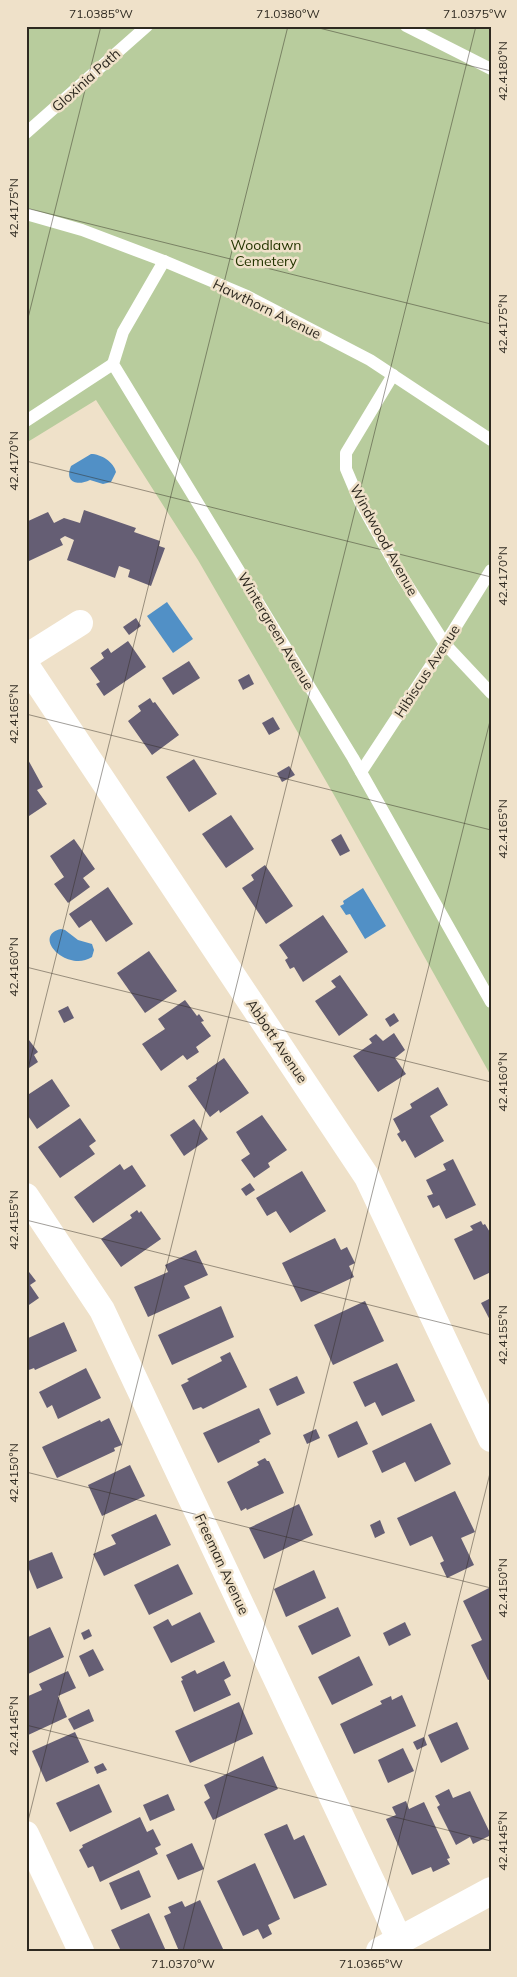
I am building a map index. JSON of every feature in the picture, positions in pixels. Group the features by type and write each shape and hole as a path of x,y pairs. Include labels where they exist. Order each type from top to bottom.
{"main road":[{"path":"390,1946 488,1899"}],"street":[{"path":"26,657 80,623"},
{"name":"Abbott Avenue","path":"26,665 367,1177 491,1438"},
{"name":"Freeman Avenue","path":"26,1196 102,1310 390,1946"},
{"path":"26,1834 81,1951"}],"lane":[{"name":"Gloxinia Path","path":"26,133 147,26"},
{"path":"406,26 491,68"},
{"name":"Hawthorn Avenue","path":"26,214 82,230 164,261 247,296 370,360 491,440"},
{"path":"26,421 113,364 123,332 164,261"},
{"name":"Wintergreen Avenue","path":"113,364 361,772 491,1002"},
{"name":"Windwood Avenue","path":"393,375 346,453 346,469 360,502 445,644 491,693"},
{"name":"Hibiscus Avenue","path":"361,772 491,570"}],"green space":[{"name":"Woodlawn Cemetery","path":"26,26 491,26 491,1076 334,795 198,560 96,400 26,443"}],"water":[{"path":"91,454 103,457 113,465 116,472 111,482 103,484 90,480 81,483 73,482 69,476 71,466"},
{"path":"167,602 193,639 173,653 147,616"},
{"path":"363,888 386,926 365,939 350,914 346,915 340,906 344,904 343,901"},
{"path":"61,929 78,940 92,944 94,950 92,957 82,961 72,960 56,952 51,945 50,939 53,933"}],"building":[{"path":"84,510 136,528 134,532 160,541 159,546 165,548 151,586 128,577 130,570 119,566 115,578 67,560 74,540 65,536 60,539 63,545 29,561 26,555 26,522 48,512 54,523 64,518 80,523"},
{"path":"136,618 141,626 129,635 123,627"},
{"path":"128,641 146,667 104,696 96,684 100,682 90,668 104,658 101,653 108,648 111,653"},
{"path":"189,661 200,678 173,695 162,678"},
{"path":"249,674 254,684 243,690 238,680"},
{"path":"150,698 179,735 152,755 128,721 141,711 138,706"},
{"path":"273,717 280,729 269,735 262,723"},
{"path":"26,756 43,787 37,790 47,804 26,818"},
{"path":"194,759 217,794 189,812 166,777"},
{"path":"289,766 295,775 282,782 277,773"},
{"path":"231,815 254,849 226,868 202,834"},
{"path":"341,834 350,851 340,856 331,840"},
{"path":"74,839 95,869 83,878 90,887 68,903 54,884 64,877 50,856"},
{"path":"265,865 293,906 266,924 242,888 254,880 251,875"},
{"path":"108,887 133,924 106,942 91,920 79,928 69,914"},
{"path":"323,915 348,952 303,982 294,967 290,969 285,960 288,958 279,945"},
{"path":"149,951 177,991 145,1013 117,973"},
{"path":"340,975 368,1015 339,1036 315,1001 336,987 331,981"},
{"path":"185,1000 197,1016 199,1014 204,1021 201,1022 211,1036 196,1047 199,1052 187,1060 183,1055 161,1071 142,1044 165,1029 158,1019"},
{"path":"68,1006 74,1018 64,1023 58,1011"},
{"path":"394,1013 399,1021 390,1027 385,1019"},
{"path":"394,1033 405,1050 395,1058 406,1074 378,1092 353,1056 372,1043 369,1039 376,1034 383,1041"},
{"path":"26,1036 38,1052 34,1055 38,1062 26,1070"},
{"path":"224,1058 249,1093 220,1113 219,1110 210,1117 188,1086"},
{"path":"52,1079 70,1106 37,1129 26,1113 26,1096"},
{"path":"438,1087 448,1105 430,1116 444,1141 415,1158 405,1140 402,1142 397,1134 400,1132 393,1119 412,1108 410,1104"},
{"path":"262,1115 287,1150 268,1163 270,1167 254,1178 241,1160 250,1154 236,1132"},
{"path":"80,1118 96,1141 89,1146 95,1154 60,1178 38,1147"},
{"path":"194,1119 208,1139 184,1156 170,1135"},
{"path":"453,1159 476,1205 446,1219 439,1205 433,1208 427,1196 433,1194 426,1180 446,1170 443,1164"},
{"path":"120,1164 124,1170 132,1165 146,1186 93,1223 74,1197"},
{"path":"302,1171 326,1211 290,1233 276,1211 267,1216 256,1198"},
{"path":"250,1183 255,1190 246,1196 241,1189"},
{"path":"137,1210 139,1213 141,1211 161,1239 121,1267 101,1239 132,1218 130,1215"},
{"path":"481,1221 491,1234 491,1272 474,1280 454,1239 473,1230 470,1226"},
{"path":"335,1238 341,1250 347,1247 355,1263 349,1266 354,1277 301,1302 282,1263"},
{"path":"196,1250 208,1275 184,1286 190,1298 148,1317 134,1287 168,1272 165,1265"},
{"path":"26,1268 36,1281 30,1285 39,1298 26,1307"},
{"path":"491,1298 491,1322 481,1303"},
{"path":"365,1301 384,1341 333,1365 314,1325"},
{"path":"221,1306 234,1337 172,1365 158,1335"},
{"path":"64,1322 77,1351 35,1370 34,1368 26,1371 26,1339"},
{"path":"230,1352 247,1387 203,1409 201,1407 193,1410 181,1385 189,1381 187,1379 222,1361 220,1357"},
{"path":"397,1363 415,1401 382,1416 375,1402 365,1407 353,1382"},
{"path":"86,1368 101,1398 58,1419 52,1405 47,1408 39,1392"},
{"path":"297,1376 305,1393 277,1406 269,1389"},
{"path":"259,1408 271,1434 259,1440 260,1442 218,1463 203,1433"},
{"path":"109,1418 122,1445 114,1448 115,1451 57,1478 42,1447 100,1420 101,1422"},
{"path":"357,1421 368,1444 338,1458 328,1435"},
{"path":"431,1423 451,1464 415,1482 405,1462 382,1473 372,1451"},
{"path":"316,1429 320,1438 307,1444 303,1435"},
{"path":"265,1458 269,1461 284,1493 241,1511 227,1482 259,1465 257,1462"},
{"path":"130,1465 145,1496 102,1516 88,1485"},
{"path":"455,1491 475,1532 461,1538 474,1565 447,1578 440,1563 444,1561 432,1536 410,1546 397,1518"},
{"path":"299,1504 313,1535 264,1559 249,1528"},
{"path":"156,1514 171,1545 104,1576 93,1554 116,1544 111,1535"},
{"path":"380,1520 385,1533 375,1538 370,1525"},
{"path":"52,1552 63,1578 37,1589 26,1562"},
{"path":"178,1564 193,1594 149,1615 134,1585"},
{"path":"314,1570 326,1598 286,1617 274,1589"},
{"path":"491,1587 491,1679 488,1680 471,1645 482,1640 463,1601"},
{"path":"338,1607 351,1636 312,1655 298,1626"},
{"path":"200,1612 215,1642 171,1663 153,1627 168,1619 172,1626"},
{"path":"405,1622 411,1635 389,1646 383,1633"},
{"path":"50,1627 64,1657 26,1675 26,1638"},
{"path":"89,1629 92,1636 84,1640 81,1633"},
{"path":"93,1649 104,1670 89,1677 79,1656"},
{"path":"359,1656 373,1685 332,1705 318,1677"},
{"path":"224,1661 231,1676 224,1680 231,1695 194,1712 181,1677 195,1670 197,1674"},
{"path":"68,1671 76,1688 58,1696 67,1717 26,1736 26,1697 42,1690 39,1684"},
{"path":"402,1695 416,1726 354,1754 340,1724 382,1704 380,1701 391,1696 392,1700"},
{"path":"239,1702 253,1734 190,1763 175,1731"},
{"path":"89,1709 94,1721 74,1730 68,1719"},
{"path":"457,1722 469,1749 441,1763 428,1735"},
{"path":"75,1732 89,1762 46,1782 32,1751"},
{"path":"424,1737 427,1745 417,1750 413,1742"},
{"path":"403,1748 414,1771 388,1783 378,1760"},
{"path":"263,1756 278,1789 213,1820 204,1802 210,1798 204,1785"},
{"path":"103,1763 107,1770 97,1774 94,1767"},
{"path":"99,1784 112,1812 70,1832 56,1803"},
{"path":"449,1789 453,1798 470,1791 491,1835 473,1844 470,1837 456,1845 437,1807 440,1805 435,1796"},
{"path":"168,1794 175,1810 150,1821 143,1805"},
{"path":"406,1801 409,1809 424,1802 450,1858 447,1859 450,1864 433,1872 431,1867 412,1875 386,1819 396,1815 392,1807"},
{"path":"140,1817 147,1832 153,1829 161,1845 155,1848 158,1854 100,1882 93,1866 88,1868 79,1850 83,1847 82,1845"},
{"path":"287,1824 294,1840 304,1835 327,1885 294,1899 264,1834"},
{"path":"192,1843 204,1869 178,1880 166,1855"},
{"path":"255,1863 280,1919 268,1925 272,1934 263,1939 258,1929 243,1936 217,1881"},
{"path":"139,1870 151,1897 121,1910 109,1883"},
{"path":"200,1900 224,1951 179,1951 164,1916 171,1913 168,1907 182,1901 185,1907"},
{"path":"149,1913 166,1951 121,1951 111,1930"}]}
